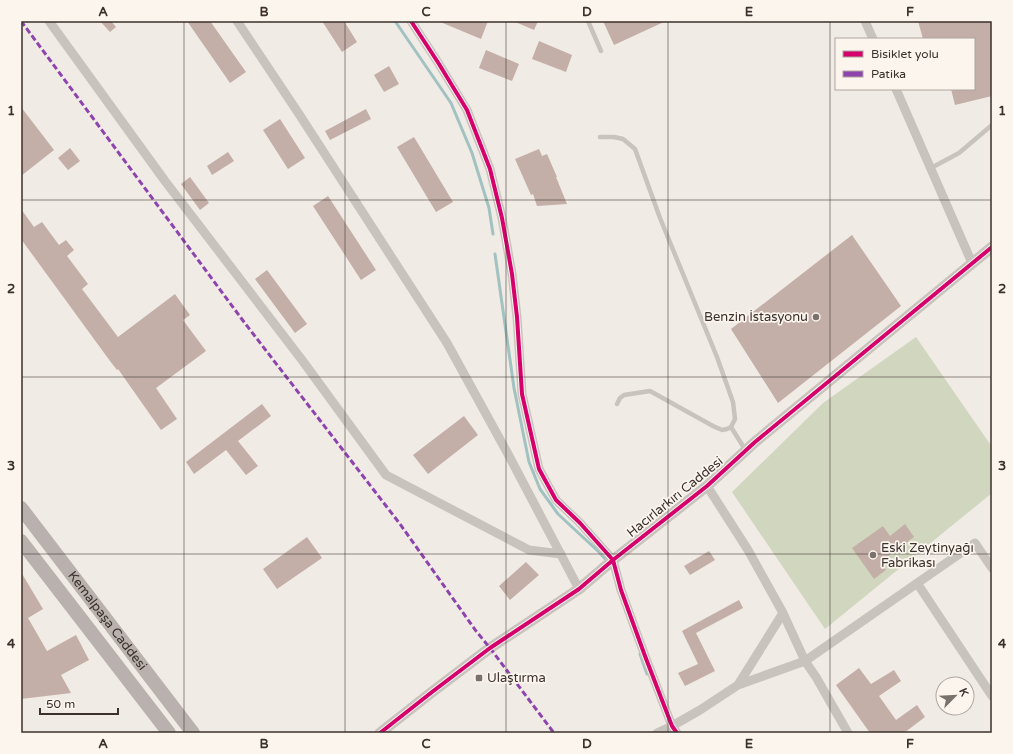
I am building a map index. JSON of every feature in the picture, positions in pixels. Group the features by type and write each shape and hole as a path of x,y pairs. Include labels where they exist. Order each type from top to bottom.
{"main road":[{"name":"Kemalpaşa Caddesi","path":"21,508 193,733"},
{"name":"Kemalpaşa Caddesi","path":"21,541 160,727 169,733"}],"street":[{"path":"49,21 165,182 302,360 386,475 529,550 561,554"},
{"path":"237,21 448,342 579,589"},
{"path":"411,21 468,110 490,169 502,218 512,274 517,317 522,394 539,469 556,500 580,523 613,560 624,597 645,656 674,729"},
{"path":"866,21 873,38"},
{"path":"896,90 972,263"},
{"name":"Hacırlarkırı Caddesi","path":"380,733 490,648 579,589 613,560 707,486 746,451 992,247"},
{"path":"707,486 748,550 783,613 805,661 816,677 848,733"},
{"path":"656,733 674,729 738,685 805,661 975,543 992,568"},
{"path":"917,583 992,696"},
{"path":"738,685 783,613"}],"lane":[{"path":"588,21 601,51"},
{"path":"931,168 959,153 992,125"},
{"path":"600,137 614,137 623,139 635,149 660,218 718,357 733,402 735,419 731,427 722,430 650,391 624,395 620,398 618,404"},
{"path":"731,427 746,451"}],"green space":[{"path":"916,337 992,447 992,493 825,629 732,492 823,403"}],"building":[{"path":"100,21 111,21 116,27 110,32"},
{"path":"187,21 210,21 246,72 230,83"},
{"path":"322,21 344,21 357,42 342,52"},
{"path":"438,21 488,21 481,39"},
{"path":"513,21 538,21 534,30"},
{"path":"603,21 666,21 614,45"},
{"path":"918,21 992,21 992,96 955,105 951,90 975,90 975,38 923,38"},
{"path":"539,41 572,55 566,72 532,59"},
{"path":"486,50 519,64 512,81 479,68"},
{"path":"389,66 399,84 384,92 374,75"},
{"path":"21,107 54,150 21,176"},
{"path":"366,109 371,119 330,140 325,131"},
{"path":"280,119 305,158 288,169 263,130"},
{"path":"414,137 453,202 436,212 397,147"},
{"path":"70,148 80,161 68,170 58,158"},
{"path":"539,149 542,156 547,154 567,204 537,206 533,194 531,195 515,159"},
{"path":"228,152 234,161 212,175 207,166"},
{"path":"190,177 209,203 200,210 181,184"},
{"path":"328,196 376,270 361,280 313,206"},
{"path":"21,209 34,227 42,222 59,245 66,240 74,250 67,256 88,284 82,289 118,337 175,294 190,315 183,320 206,351 156,388 177,419 161,430 118,369 117,370 110,361 21,239"},
{"name":"Benzin İstasyonu","path":"852,235 901,306 778,403 731,329"},
{"path":"267,270 307,324 295,333 255,279"},
{"path":"262,404 271,416 238,441 258,466 246,475 226,450 194,474 186,462"},
{"path":"464,416 478,435 428,474 413,455"},
{"name":"Eski Zeytinyağı Fabrikası","path":"905,524 914,537 880,562 886,570 874,579 852,548 883,526 890,536"},
{"path":"307,537 322,558 277,589 263,569"},
{"path":"709,551 715,560 690,575 684,566"},
{"path":"526,562 539,575 510,600 499,586"},
{"path":"21,572 43,609 28,618 47,651 76,635 89,660 61,675 71,693 21,699"},
{"path":"739,600 743,608 696,633 715,671 685,686 678,673 698,664 682,631"},
{"path":"859,668 871,684 894,670 901,681 879,696 896,720 917,705 925,717 904,733 870,733 836,685"}],"waterway":[{"path":"395,21 451,103 472,153 489,208 493,234"},
{"path":"495,254 514,388 529,462 540,489 558,514 606,560"},
{"path":"640,654 647,674"}],"marked path":[{"path":"21,21 244,322 400,524 476,631 554,733"}],"cycle path":[{"path":"411,21 467,110 490,169 502,218 512,274 517,317 522,394 539,469 556,500 580,523 613,560 621,590 645,656 672,726 677,733"},
{"path":"380,733 490,648 579,589 613,560 707,486 755,442 992,247"}],"place":[{"name":"Benzin İstasyonu","path":"816,317"},
{"name":"Eski Zeytinyağı Fabrikası","path":"873,555"},
{"name":"Ulaştırma","path":"479,678"}]}
